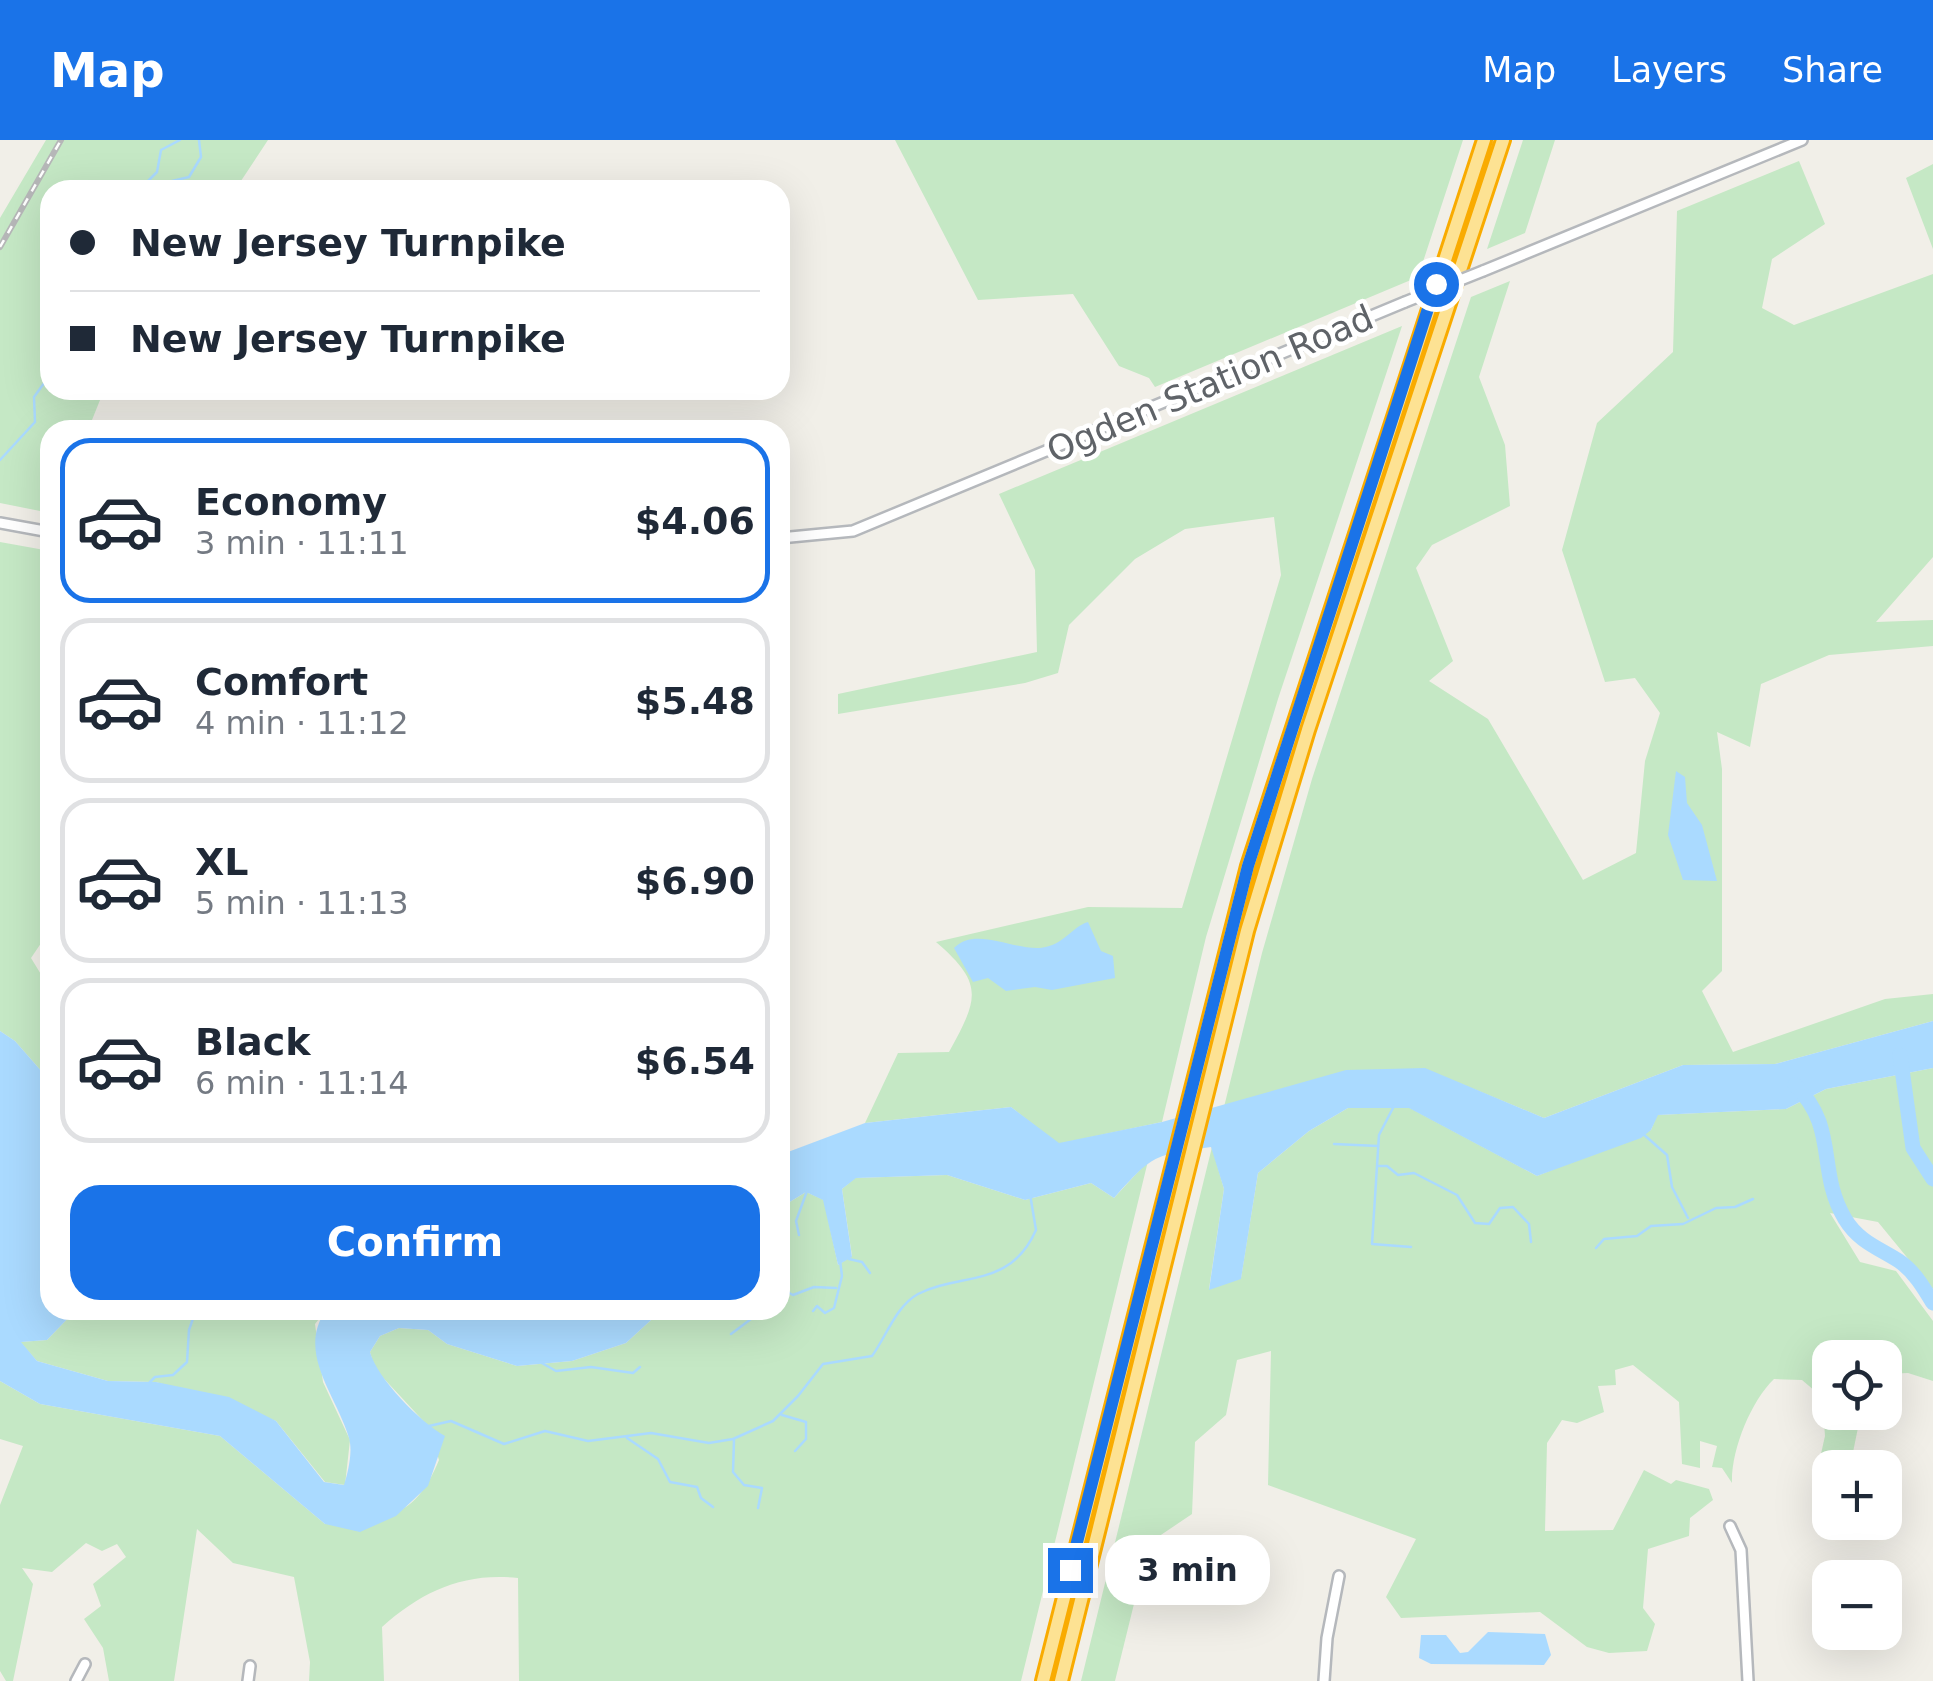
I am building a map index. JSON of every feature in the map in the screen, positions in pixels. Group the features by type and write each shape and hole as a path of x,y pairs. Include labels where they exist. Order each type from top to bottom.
{"highway":[{"path":"1043,1681 1188,1097 1274,781 1484,140"},
{"path":"1061,1681 1189,1161 1282,814 1503,140"}],"street":[{"name":"Ogden Station Road","path":"790,537 853,531 1802,140"},
{"path":"0,523 40,530"},
{"path":"1730,1526 1741,1550 1748,1681"},
{"path":"1324,1681 1327,1638 1339,1576"},
{"path":"76,1681 85,1664"},
{"path":"248,1681 250,1666"}],"green space":[{"path":"46,140 268,140 242,180 40,180 40,400 100,400 92,420 40,420 40,511 0,503 0,218"},
{"path":"895,140 1463,140 1418,277 1155,387 1149,378 1119,366 1073,294 978,300"},
{"path":"1523,140 1555,140 1525,233 1487,249"},
{"path":"1799,161 1825,224 1772,259 1762,308 1794,325 1933,274 1933,557 1876,622 1933,620 1933,646 1829,655 1761,684 1750,747 1717,732 1722,769 1722,971 1702,991 1733,1052 1885,999 1933,994 1933,1021 1775,1064 1683,1065 1544,1118 1425,1069 1224,1107 1262,953 1312,779 1471,297 1510,281 1479,377 1505,445 1510,506 1432,545 1416,568 1453,661 1429,681 1488,719 1583,880 1636,853 1645,761 1660,713 1635,678 1605,682 1562,550 1597,423 1673,352 1677,211"},
{"path":"1933,164 1933,249 1906,178"},
{"path":"1402,326 1278,699 1206,937 1162,1122 1058,1144 1011,1107 865,1123 898,1053 949,1052 966,1018 972,993 969,981 963,969 936,942 1088,907 1182,908 1281,575 1274,517 1185,529 1135,559 1069,625 1058,673 1025,683 838,714 838,694 1037,652 1035,570 999,494"},
{"path":"0,542 40,549 40,945 31,958 40,973 40,1070 15,1041 0,1031"},
{"path":"1933,1068 1933,1289 1878,1222 1830,1213 1860,1262 1896,1271 1933,1321 1933,1381 1902,1373 1902,1340 1812,1340 1812,1388 1802,1380 1774,1379 1766,1388 1744,1427 1732,1483 1722,1468 1712,1467 1717,1446 1700,1441 1700,1468 1682,1464 1679,1402 1633,1365 1615,1370 1616,1385 1598,1386 1604,1412 1577,1423 1562,1420 1547,1443 1545,1531 1613,1530 1644,1470 1671,1484 1676,1480 1709,1489 1713,1500 1690,1518 1689,1536 1648,1549 1643,1608 1655,1624 1647,1651 1609,1653 1587,1647 1540,1612 1401,1618 1386,1597 1416,1539 1268,1485 1271,1351 1237,1360 1226,1415 1195,1442 1192,1514 1149,1543 1115,1681 1081,1681 1212,1147 1224,1189 1209,1289 1241,1278 1258,1173 1309,1131 1348,1108 1408,1107 1537,1176 1651,1130 1657,1115 1786,1109 1826,1089"},
{"path":"1148,1161 1021,1681 519,1681 518,1578 498,1577 462,1581 428,1594 382,1627 384,1681 309,1681 310,1662 294,1577 233,1563 197,1529 174,1681 109,1681 103,1648 84,1619 101,1606 93,1584 126,1557 117,1544 102,1551 86,1543 52,1572 22,1568 33,1584 13,1681 6,1681 0,1671 0,1505 23,1446 0,1439 0,1381 40,1404 220,1436 325,1524 381,1517 395,1513 419,1496 439,1460 428,1426 375,1369 370,1352 380,1336 399,1328 428,1330 447,1344 517,1366 572,1361 626,1343 651,1320 790,1320 790,1202 806,1192 824,1200 838,1265 852,1256 842,1189 855,1178 947,1175 1025,1200 1091,1183 1114,1198"},
{"path":"66,1320 318,1320 315,1324 323,1382 350,1440 345,1485 325,1482 276,1421 156,1382 108,1381 37,1361 20,1342 47,1340"},
{"path":"1825,1430 1858,1430 1853,1450 1822,1450"}],"water":[{"path":"1676,771 1685,777 1687,803 1702,825 1717,881 1683,880 1668,835"},
{"path":"1088,922 1101,951 1113,956 1115,978 1052,990 1035,987 1006,991 988,978 973,982 954,948 972,939 983,939 1040,948 1056,943"},
{"path":"1933,1021 1933,1068 1826,1089 1786,1109 1658,1115 1651,1130 1641,1138 1537,1176 1409,1108 1348,1108 1309,1131 1258,1173 1241,1279 1209,1290 1224,1189 1211,1147 1156,1159 1114,1198 1091,1183 1025,1200 947,1175 856,1178 842,1189 852,1257 838,1265 823,1200 806,1192 790,1202 790,1151 865,1123 1011,1107 1059,1143 1162,1122 1346,1070 1425,1068 1544,1118 1683,1065 1775,1064"},
{"path":"0,1031 15,1041 40,1070 40,1320 66,1320 47,1340 21,1342 37,1361 108,1381 156,1382 229,1397 276,1421 324,1482 344,1485 349,1438 317,1358 315,1342 321,1320 651,1320 626,1343 572,1361 517,1366 447,1344 428,1330 399,1328 380,1336 370,1352 381,1374 412,1410 445,1436 428,1486 396,1516 360,1532 325,1524 220,1436 40,1404 0,1381"},
{"path":"1488,1632 1545,1634 1551,1655 1544,1665 1431,1664 1419,1658 1421,1635 1446,1635 1460,1653 1468,1652"}],"waterway":[{"path":"149,180 157,172 161,150 180,140"},
{"path":"176,180 189,177 201,157 199,140"},
{"path":"0,460 35,422 34,397 40,389"},
{"path":"1900,1055 1913,1148 1933,1179"},
{"path":"1795,1085 1809,1101 1823,1133 1831,1183 1845,1219 1863,1239 1909,1270 1933,1303"},
{"path":"1394,1106 1379,1135 1372,1244 1411,1247"},
{"path":"1642,1133 1667,1155 1672,1187 1688,1218"},
{"path":"1334,1144 1378,1146"},
{"path":"1377,1166 1387,1166 1398,1175 1414,1173 1457,1195 1475,1223 1489,1224 1500,1208 1513,1207 1529,1224 1531,1242"},
{"path":"799,1235 796,1221 807,1191"},
{"path":"429,1426 451,1421 504,1444 545,1431 588,1441 651,1433 709,1443 733,1439 773,1421 823,1364 872,1356 910,1299 934,1287 983,1276 1013,1262 1036,1230 1030,1194"},
{"path":"1596,1248 1604,1239 1637,1236 1651,1226 1683,1224 1716,1208 1735,1207 1753,1199"},
{"path":"849,1259 862,1262 870,1273"},
{"path":"813,1311 817,1306 825,1313 834,1308 842,1276 840,1260"},
{"path":"790,1293 814,1287 836,1288"},
{"path":"150,1382 155,1377 173,1375 187,1362 192,1320"},
{"path":"731,1334 750,1320"},
{"path":"540,1362 556,1371 591,1367 633,1373 640,1367"},
{"path":"782,1415 806,1422 806,1439 795,1451"},
{"path":"627,1438 658,1459 670,1482 697,1487 701,1498 713,1507"},
{"path":"734,1440 733,1472 744,1485 762,1488 758,1508"}],"railway":[{"path":"0,247 61,140"}],"route":[{"path":"1070,1570 1248,866 1436,284"}]}
